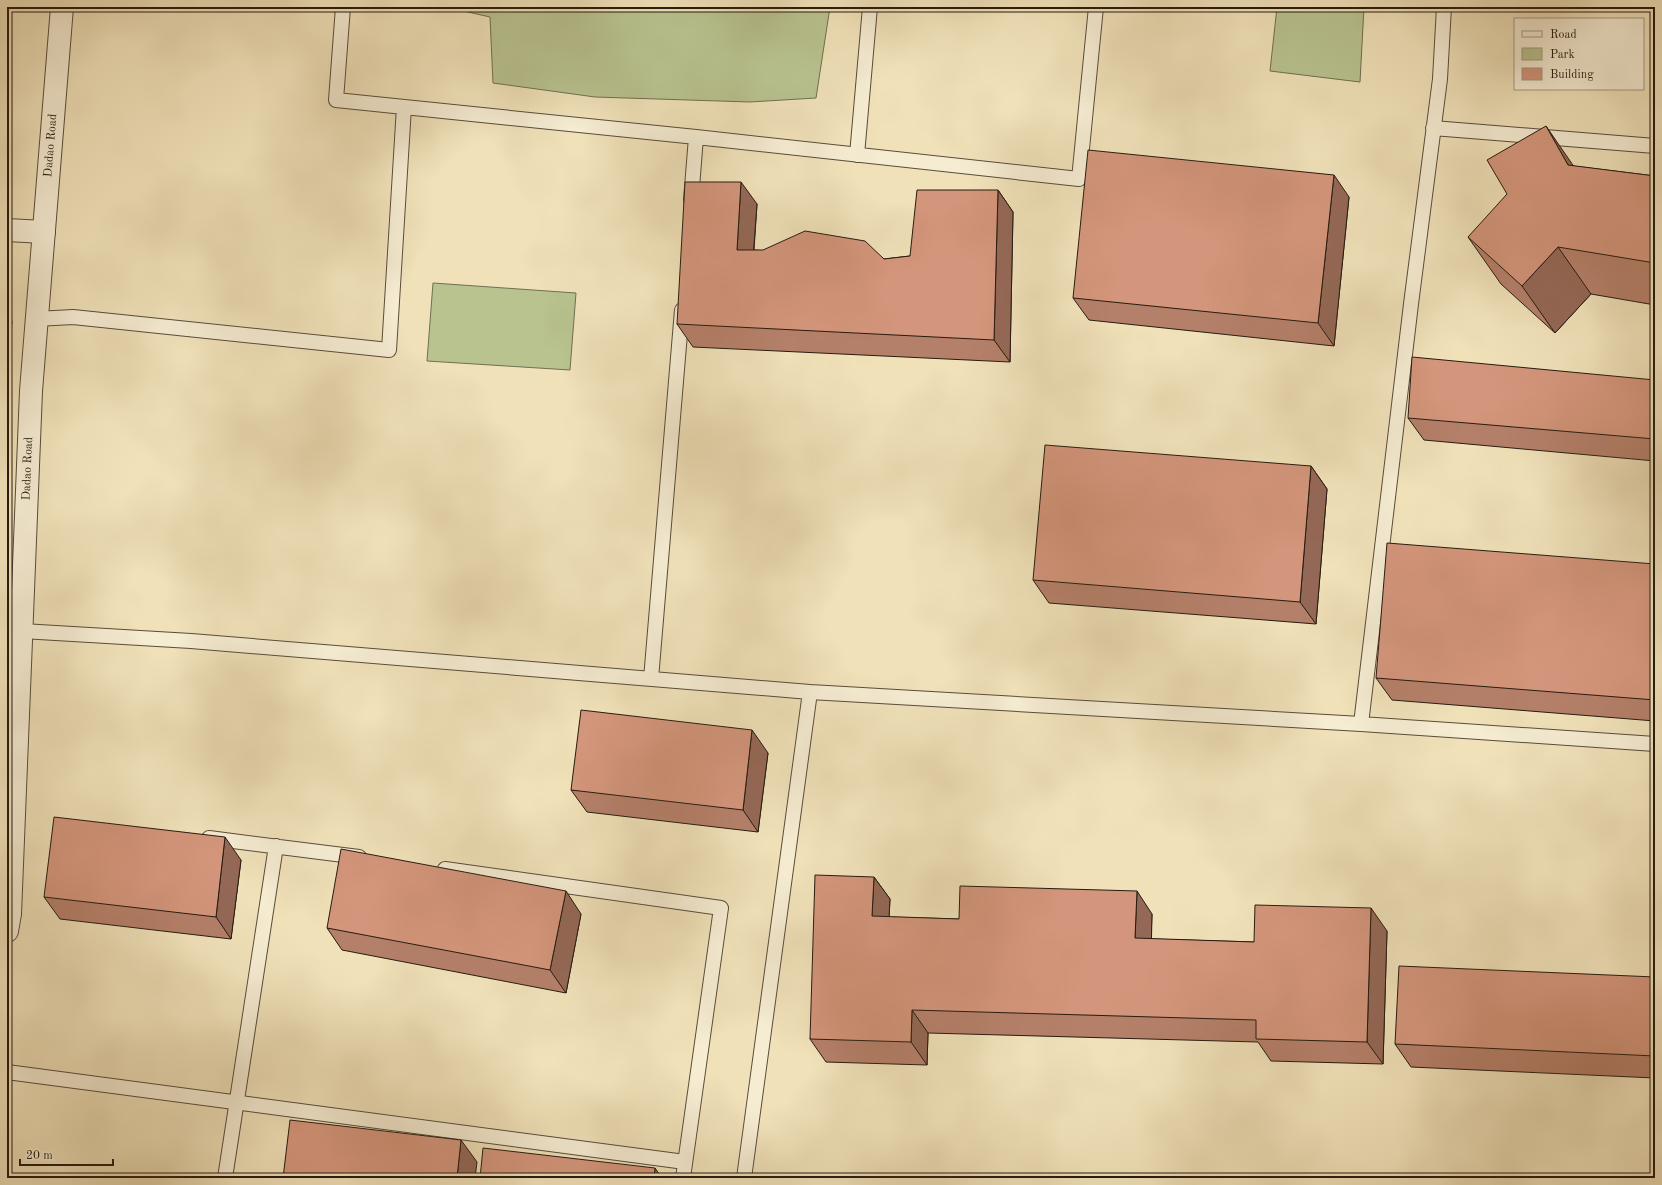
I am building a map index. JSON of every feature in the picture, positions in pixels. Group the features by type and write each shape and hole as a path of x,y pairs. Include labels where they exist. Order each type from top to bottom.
{"street":[{"name":"Dadao Road","path":"8,920 22,631 31,391 62,7"},
{"path":"7,230 44,232"}],"lane":[{"path":"343,7 336,100 696,137 1079,179 1096,7"},
{"path":"857,155 870,7"},
{"path":"1361,724 1403,365 1440,79 1444,7"},
{"path":"36,319 73,317 389,350 404,107"},
{"path":"1433,128 1655,146"},
{"path":"690,215 696,137"},
{"path":"651,679 683,294"},
{"path":"1403,365 1419,366"},
{"path":"22,631 191,641 810,692 1361,724 1655,744"},
{"path":"744,1178 810,692"},
{"path":"199,837 370,859"},
{"path":"225,1178 276,846"},
{"path":"432,868 721,908 683,1178"},
{"path":"7,1072 685,1162"}],"green space":[{"path":"446,7 830,7 816,98 750,102 595,97 493,83 490,17"},
{"path":"1277,7 1364,7 1360,82 1270,71"},
{"path":"433,283 576,293 570,370 427,361"}],"building":[{"path":"1546,126 1568,165 1655,176 1655,263 1558,247 1522,286 1468,237 1507,194 1487,160"},
{"path":"1088,150 1334,175 1318,323 1073,298"},
{"path":"685,182 741,182 737,250 763,250 805,231 865,241 884,259 910,256 917,190 998,190 994,340 677,324"},
{"path":"1412,357 1655,380 1655,439 1408,418"},
{"path":"1045,445 1311,466 1300,602 1033,580"},
{"path":"1387,543 1655,564 1655,700 1376,678"},
{"path":"581,710 752,730 743,810 571,790"},
{"path":"54,817 225,837 216,917 44,897"},
{"path":"341,849 566,891 550,970 327,928"},
{"path":"815,875 874,877 872,916 959,919 960,886 1137,891 1135,938 1254,942 1255,905 1371,908 1367,1042 1256,1039 1256,1020 912,1010 911,1042 810,1039"},
{"path":"1399,966 1655,977 1655,1056 1395,1044"},
{"path":"290,1120 461,1140 457,1178 283,1178"},
{"path":"483,1148 655,1168 654,1178 480,1178"}]}
